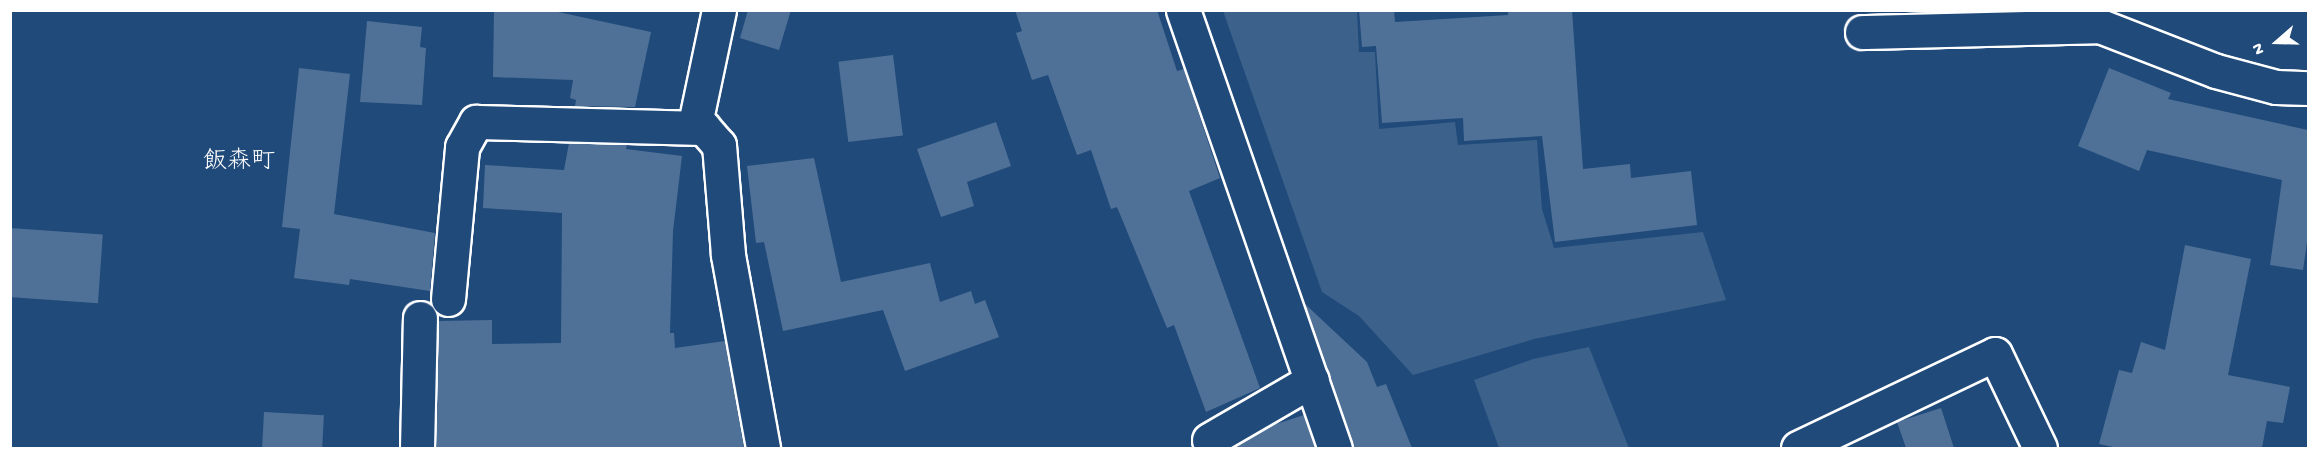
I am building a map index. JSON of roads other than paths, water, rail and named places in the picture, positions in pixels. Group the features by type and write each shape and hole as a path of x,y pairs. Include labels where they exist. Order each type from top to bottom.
{"street":[{"path":"719,10 696,119 719,146 728,255 763,448"},
{"path":"1183,10 1335,448"},
{"path":"1862,32 2088,18 2216,71 2276,87 2308,88"},
{"path":"448,299 462,147 476,122 704,128"},
{"path":"417,448 420,318"},
{"path":"1798,448 1995,354 2040,448"},
{"path":"1209,440 1312,380"}],"district":[{"name":"飯森町","path":"239,163"}]}
